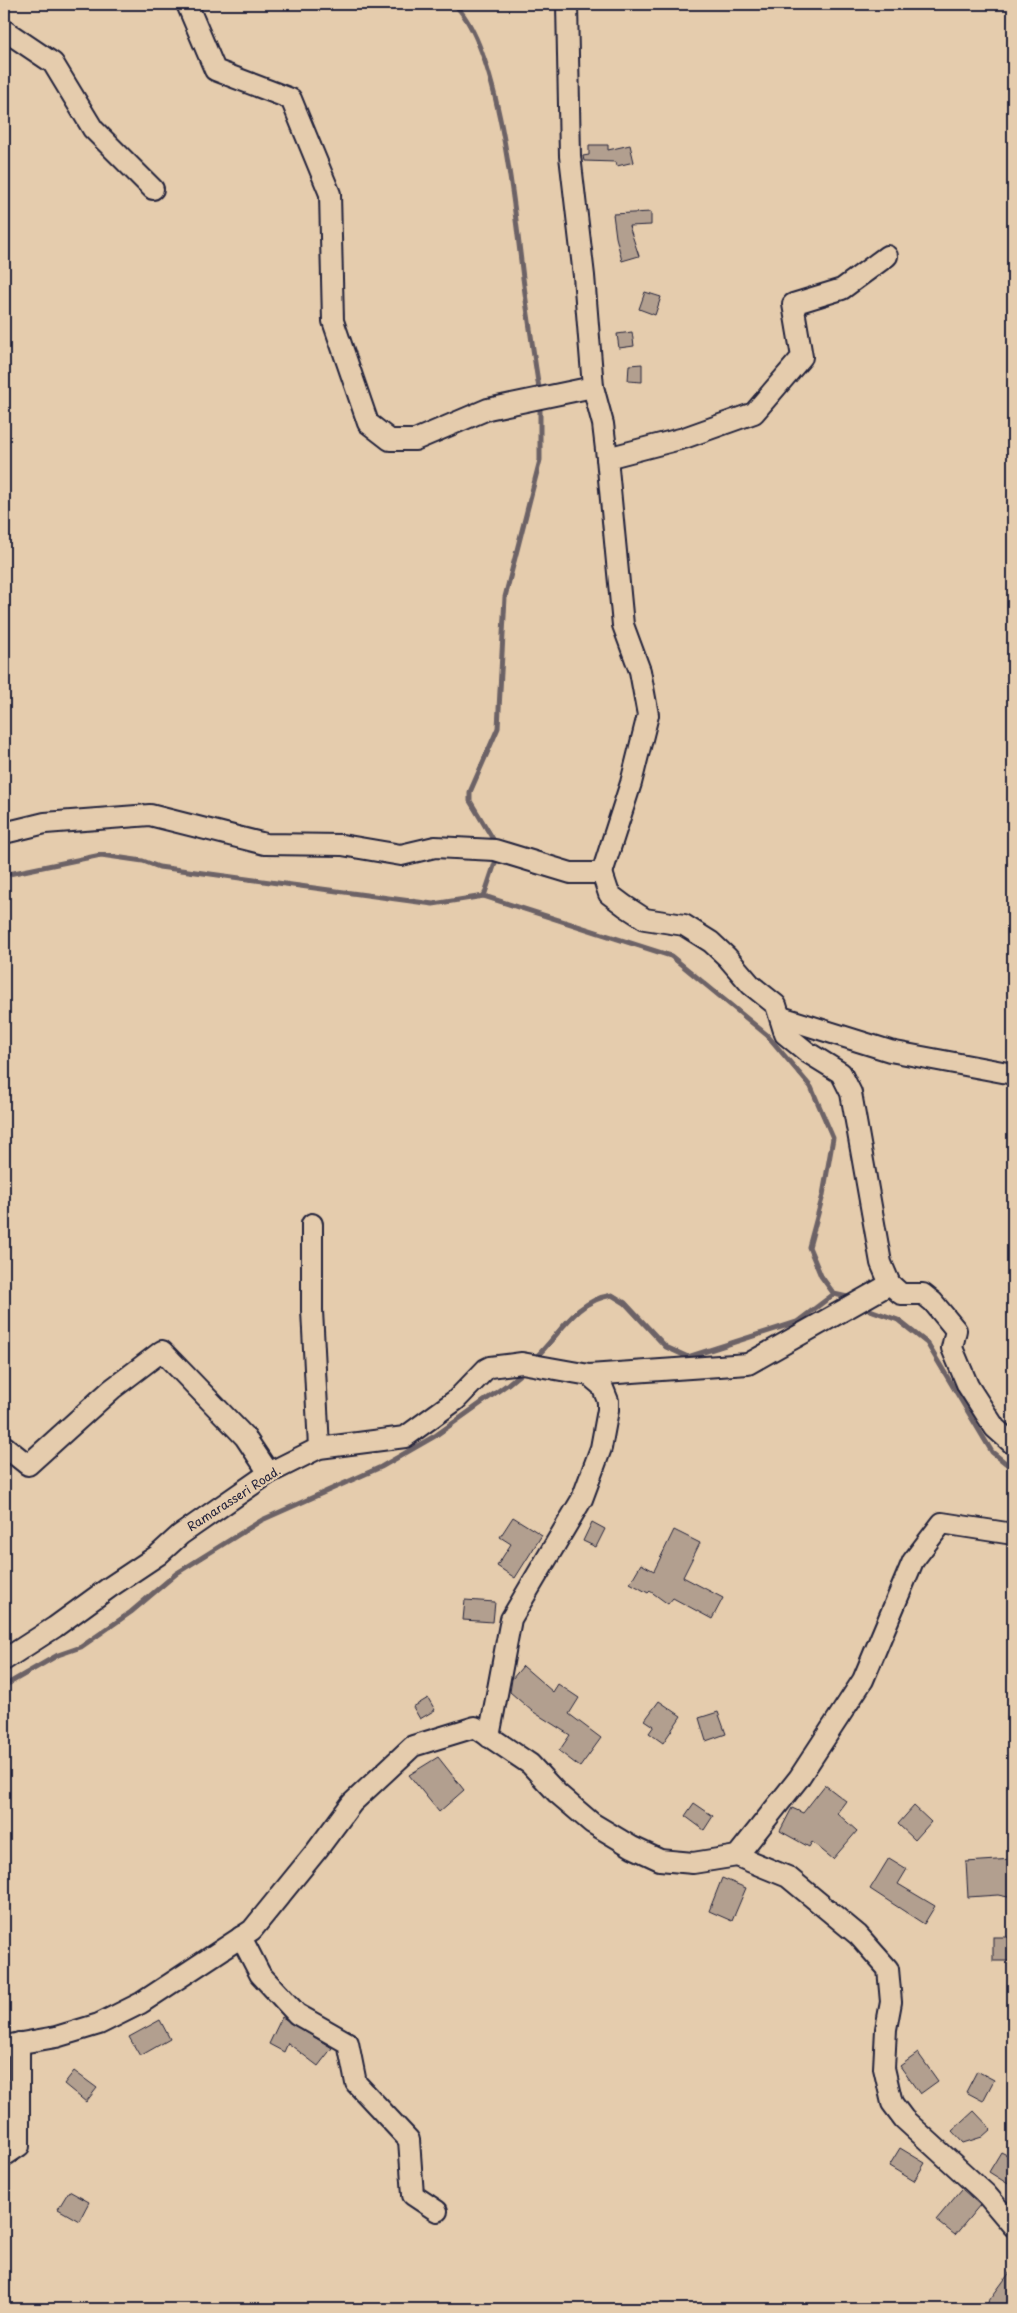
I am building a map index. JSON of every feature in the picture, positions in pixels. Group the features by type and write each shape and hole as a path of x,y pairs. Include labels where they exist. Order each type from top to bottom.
{"street":[{"path":"187,4 215,70 292,100 330,194 333,321 368,423 390,440 415,440 488,409 593,387"},
{"path":"567,4 570,156 584,276 593,387 603,424 623,625 640,671 648,715 631,783 602,873 610,894 645,919 684,925 711,942 727,957 750,985 776,1005 781,1016 785,1034 807,1052 842,1073 851,1093 881,1264 890,1284 901,1294 923,1294 933,1302 956,1330 952,1348 968,1386 995,1428 1013,1444"},
{"path":"4,30 52,63 93,129 153,189"},
{"path":"607,458 684,438 754,414 802,357 793,304 842,289 887,256"},
{"path":"4,834 45,823 155,816 265,844 342,845 401,855 435,847 499,850 571,873 602,873"},
{"path":"781,1016 890,1051 1013,1074"},
{"path":"312,1224 312,1319 319,1448"},
{"name":"Ramarasseri Road.","path":"4,1660 56,1627 110,1586 158,1555 180,1535 269,1474 319,1448 405,1437 456,1400 490,1367 522,1363 589,1375 748,1364 890,1284"},
{"path":"4,1446 28,1465 112,1389 162,1352 245,1436 269,1474"},
{"path":"489,1737 511,1619 582,1499 602,1448 608,1401 602,1386 589,1375"},
{"path":"737,1856 799,1778 863,1680 912,1562 942,1523 1013,1534"},
{"path":"4,2156 19,2146 11,2045 56,2037 99,2024 142,2003 252,1930 317,1850 352,1803 413,1746 475,1727 530,1764 557,1793 592,1823 632,1847 660,1860 693,1863 737,1856 788,1877 858,1935 888,1969 891,2002 886,2029 884,2068 892,2103 904,2119 986,2194 1013,2226"},
{"path":"241,1937 260,1974 298,2014 348,2043 356,2084 408,2140 413,2195 438,2211"}],"building":[{"path":"589,145 608,145 608,150 630,145 634,162 617,166 616,162 584,161 583,156 589,155"},
{"path":"651,212 651,225 629,226 639,256 622,261 613,214"},
{"path":"645,292 661,297 655,315 639,309"},
{"path":"632,332 634,346 619,348 617,334"},
{"path":"642,364 642,382 628,381 629,365"},
{"path":"513,1517 542,1535 515,1578 497,1566 511,1544 500,1537"},
{"path":"592,1522 605,1529 596,1547 583,1541"},
{"path":"674,1530 700,1543 683,1577 723,1598 712,1619 673,1598 668,1604 650,1591 648,1593 630,1583 641,1564 654,1571"},
{"path":"465,1600 495,1602 493,1622 463,1620"},
{"path":"523,1666 553,1692 558,1684 579,1698 569,1714 601,1738 580,1767 559,1751 570,1735 532,1711 510,1692 512,1679"},
{"path":"428,1698 435,1710 420,1719 413,1707"},
{"path":"659,1701 681,1716 663,1743 649,1733 654,1726 645,1720"},
{"path":"718,1712 726,1734 706,1741 699,1718"},
{"path":"438,1757 464,1790 439,1812 409,1775"},
{"path":"825,1785 846,1801 837,1813 857,1831 833,1859 812,1842 809,1847 780,1831 792,1808 803,1813"},
{"path":"694,1803 713,1816 704,1830 685,1816"},
{"path":"914,1806 931,1822 915,1840 898,1824"},
{"path":"889,1858 907,1869 898,1884 935,1906 924,1924 870,1889"},
{"path":"1013,1859 1013,1898 998,1895 968,1897 966,1862"},
{"path":"722,1878 746,1888 732,1921 709,1911"},
{"path":"993,1937 1013,1937 1013,1961 993,1961"},
{"path":"282,2017 332,2048 318,2066 288,2043 284,2052 269,2044"},
{"path":"160,2020 170,2039 140,2056 129,2037"},
{"path":"918,2053 938,2081 920,2094 900,2066"},
{"path":"74,2071 97,2088 86,2102 64,2084"},
{"path":"977,2071 994,2080 983,2101 966,2092"},
{"path":"974,2111 991,2129 982,2137 963,2143 952,2131"},
{"path":"900,2148 925,2163 914,2181 889,2166"},
{"path":"1001,2152 1013,2158 1013,2187 989,2172"},
{"path":"962,2189 980,2205 955,2235 936,2220"},
{"path":"69,2191 89,2202 79,2221 58,2209"},
{"path":"1013,2268 1013,2309 983,2309"}],"waterway":[{"path":"454,4 470,25 483,56 494,92 510,174 540,395"},
{"path":"496,844 470,801 470,792 498,728 505,597 540,460 540,403"},
{"path":"484,896 498,854"},
{"path":"4,875 101,855 143,861 159,867 433,904 484,896 671,956 767,1035 811,1087 833,1138 823,1195 809,1247 821,1276 834,1294 852,1298"},
{"path":"533,1360 577,1312 587,1304 612,1295 625,1303 666,1347 688,1357 797,1322 834,1294"},
{"path":"870,1310 898,1320 927,1343 992,1452 1013,1469"},
{"path":"4,1686 58,1655 81,1647 131,1612 177,1573 262,1520 381,1467 435,1436 526,1369"}]}
